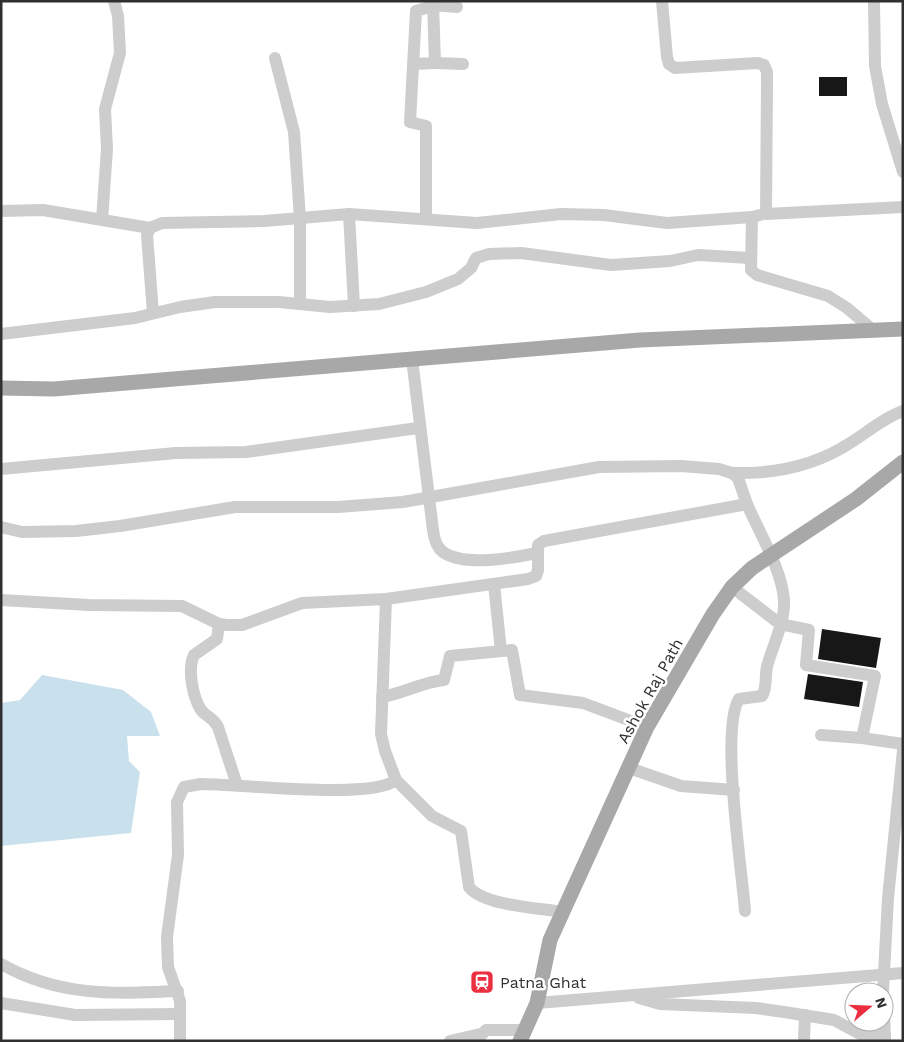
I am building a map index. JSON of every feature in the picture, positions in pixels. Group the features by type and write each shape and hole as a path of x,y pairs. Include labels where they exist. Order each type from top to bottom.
{"main road":[{"path":"1,388 54,389 640,340 903,329"},
{"name":"Ashok Raj Path","path":"522,1035 537,1003 550,940 647,727 713,614 732,587 770,555 856,499 903,462"}],"street":[{"path":"102,220 107,149 106,108 120,53 114,1"},
{"path":"662,1 669,64 675,68 758,64 764,66 767,72 766,214"},
{"path":"874,1 873,38 876,74 882,104 903,172"},
{"path":"433,3 457,7"},
{"path":"433,3 435,63"},
{"path":"426,218 426,126 410,122 416,11 432,6 433,3"},
{"path":"275,58 294,132 300,218 300,304"},
{"path":"414,64 463,64"},
{"path":"1,211 35,209 150,228 162,222 300,218 349,214 477,223 561,214 683,222 752,217 766,214 903,208"},
{"path":"349,214 354,306"},
{"path":"752,217 750,258 752,270 757,275 828,296 847,308 873,330"},
{"path":"150,228 147,246 153,313"},
{"path":"1,334 135,318 215,302 279,302 354,306 392,302 432,290 465,275 476,258 489,254 522,253 611,265 670,261 690,256 750,258"},
{"path":"412,359 418,428 435,540 443,552 475,560 501,559 537,553"},
{"path":"1,527 22,532 76,530 120,526 235,507 352,506 403,502 585,468 681,466 719,469 732,473 772,472 825,456 852,442 884,420 903,411"},
{"path":"1,469 176,453 231,453 418,428"},
{"path":"732,473 738,478 747,504 770,555 784,600 780,624 767,666 765,692 762,696 739,699 735,704 731,748 745,911"},
{"path":"1,600 89,605 182,606 219,624 242,625 302,603 386,599 494,584 536,576 538,570 538,545 544,541 747,504"},
{"path":"494,584 501,651"},
{"path":"732,587 780,624 809,630 806,665 875,676 862,738"},
{"path":"386,599 382,741 396,780 432,816 461,831 469,887 474,893 492,900 563,912"},
{"path":"219,624 217,639 194,655 190,669 192,683 201,709 214,719 218,727 237,786"},
{"path":"382,697 416,689 430,682 444,680 450,656 512,650 520,694 583,703 647,727"},
{"path":"821,735 903,744"},
{"path":"882,982 888,898 901,787 903,750"},
{"path":"629,768 681,786 734,790"},
{"path":"180,1041 178,991 168,968 167,929 178,855 177,802 184,788 192,785 349,790 384,787 396,780"},
{"path":"1,964 45,984 85,992 113,994 178,991"},
{"path":"537,1003 903,973"},
{"path":"632,995 660,1004 756,1008 805,1015 834,1020 860,1034 885,1038"},
{"path":"1,1003 76,1015 180,1014"},
{"path":"804,1041 805,1015"},
{"path":"450,1041 478,1037 486,1030 522,1035"}],"water":[{"path":"42,675 123,690 151,712 160,736 127,736 129,761 140,772 131,833 1,846 1,703 20,700"}],"building":[{"path":"819,77 847,77 847,96 819,96"},
{"path":"822,629 881,638 876,668 818,659"},
{"path":"808,674 863,682 859,707 804,699"}],"place":[{"name":"Patna Ghat","path":"482,982"}]}
